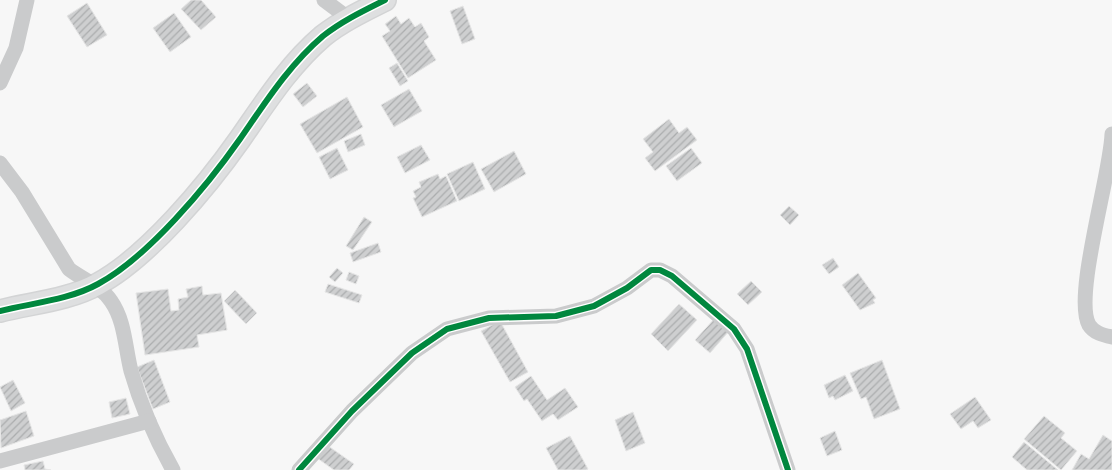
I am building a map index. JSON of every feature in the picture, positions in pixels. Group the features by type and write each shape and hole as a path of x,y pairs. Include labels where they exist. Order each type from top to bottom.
{"street":[{"path":"0,83 16,48 27,0"},
{"path":"324,0 348,18"},
{"path":"0,311 47,302 97,285 140,256 195,195 237,143 287,73 323,37 348,18 385,0"},
{"path":"1112,134 1111,152 1094,230 1086,310 1088,324 1096,332 1112,337"},
{"path":"0,163 22,192 69,268 80,278 97,285 111,300 121,319 127,356 138,394 173,470"},
{"path":"299,470 352,411 405,360 447,330 489,318 556,316 594,306 627,288 652,270 660,270 672,276 734,329 748,349 788,470"},
{"path":"0,461 149,421"}],"building":[{"path":"191,0 201,0 216,17 201,30 181,9"},
{"path":"87,3 107,35 87,47 67,16"},
{"path":"463,6 475,39 462,44 450,11"},
{"path":"174,13 191,37 170,52 153,28"},
{"path":"396,16 401,24 409,18 415,27 421,23 429,37 424,41 436,60 408,78 382,36 390,31 385,24"},
{"path":"397,63 408,81 400,86 389,68"},
{"path":"307,83 317,96 303,107 293,94"},
{"path":"409,89 422,111 394,127 381,105"},
{"path":"347,97 363,127 317,153 300,124"},
{"path":"669,119 679,133 687,127 697,140 655,171 645,158 653,152 643,139"},
{"path":"361,134 365,145 348,152 344,141"},
{"path":"421,145 430,160 405,173 397,157"},
{"path":"337,148 348,170 330,179 319,157"},
{"path":"691,148 702,163 677,181 666,166"},
{"path":"514,151 526,174 494,192 481,169"},
{"path":"473,162 485,189 459,201 447,174"},
{"path":"438,174 440,179 446,176 457,201 422,217 413,198 416,197 413,191 421,187 419,182"},
{"path":"789,206 799,215 790,225 780,215"},
{"path":"364,217 372,222 353,250 346,246"},
{"path":"378,243 381,252 353,262 350,253"},
{"path":"833,258 839,267 829,274 822,265"},
{"path":"337,268 343,273 335,282 329,277"},
{"path":"349,272 359,276 356,284 346,280"},
{"path":"858,273 876,298 873,300 875,303 860,310 842,285"},
{"path":"751,281 762,292 748,305 737,294"},
{"path":"328,284 362,295 359,303 325,292"},
{"path":"202,286 203,295 221,293 227,330 197,335 199,347 145,355 136,293 168,289 171,311 179,310 178,299 188,297 186,289"},
{"path":"235,290 257,313 246,324 224,301"},
{"path":"679,304 697,320 668,351 651,334"},
{"path":"716,317 730,330 710,353 695,340"},
{"path":"500,321 528,372 510,382 481,331"},
{"path":"154,360 170,402 153,409 137,367"},
{"path":"882,360 900,409 874,419 866,397 861,399 850,373"},
{"path":"845,375 853,391 835,400 833,396 829,398 824,385"},
{"path":"531,376 547,400 565,388 578,407 558,420 553,414 542,421 527,399 524,401 515,387"},
{"path":"13,380 25,403 11,411 0,387"},
{"path":"975,397 991,420 978,428 973,421 961,429 950,414"},
{"path":"126,398 130,414 112,418 109,402"},
{"path":"26,411 34,436 1,448 0,420"},
{"path":"633,412 645,443 626,451 615,420"},
{"path":"1044,416 1065,433 1061,438 1077,451 1061,470 1024,439"},
{"path":"835,431 842,450 827,456 820,438"},
{"path":"1103,435 1112,441 1112,470 1072,470 1081,454 1089,459"},
{"path":"570,436 588,469 558,470 546,448"},
{"path":"1024,442 1058,470 1027,470 1012,457"},
{"path":"324,443 354,464 349,470 334,470 317,458"},
{"path":"43,461 45,469 51,470 25,470 24,465"}],"cycle path":[{"path":"0,311 75,294 98,284 137,257 175,219 211,178 299,59 323,36 353,16 385,0"},
{"path":"299,470 352,411 412,353 447,329 489,318 556,316 594,306 627,288 651,270 660,270 672,276 734,329 747,349 788,470"}]}
